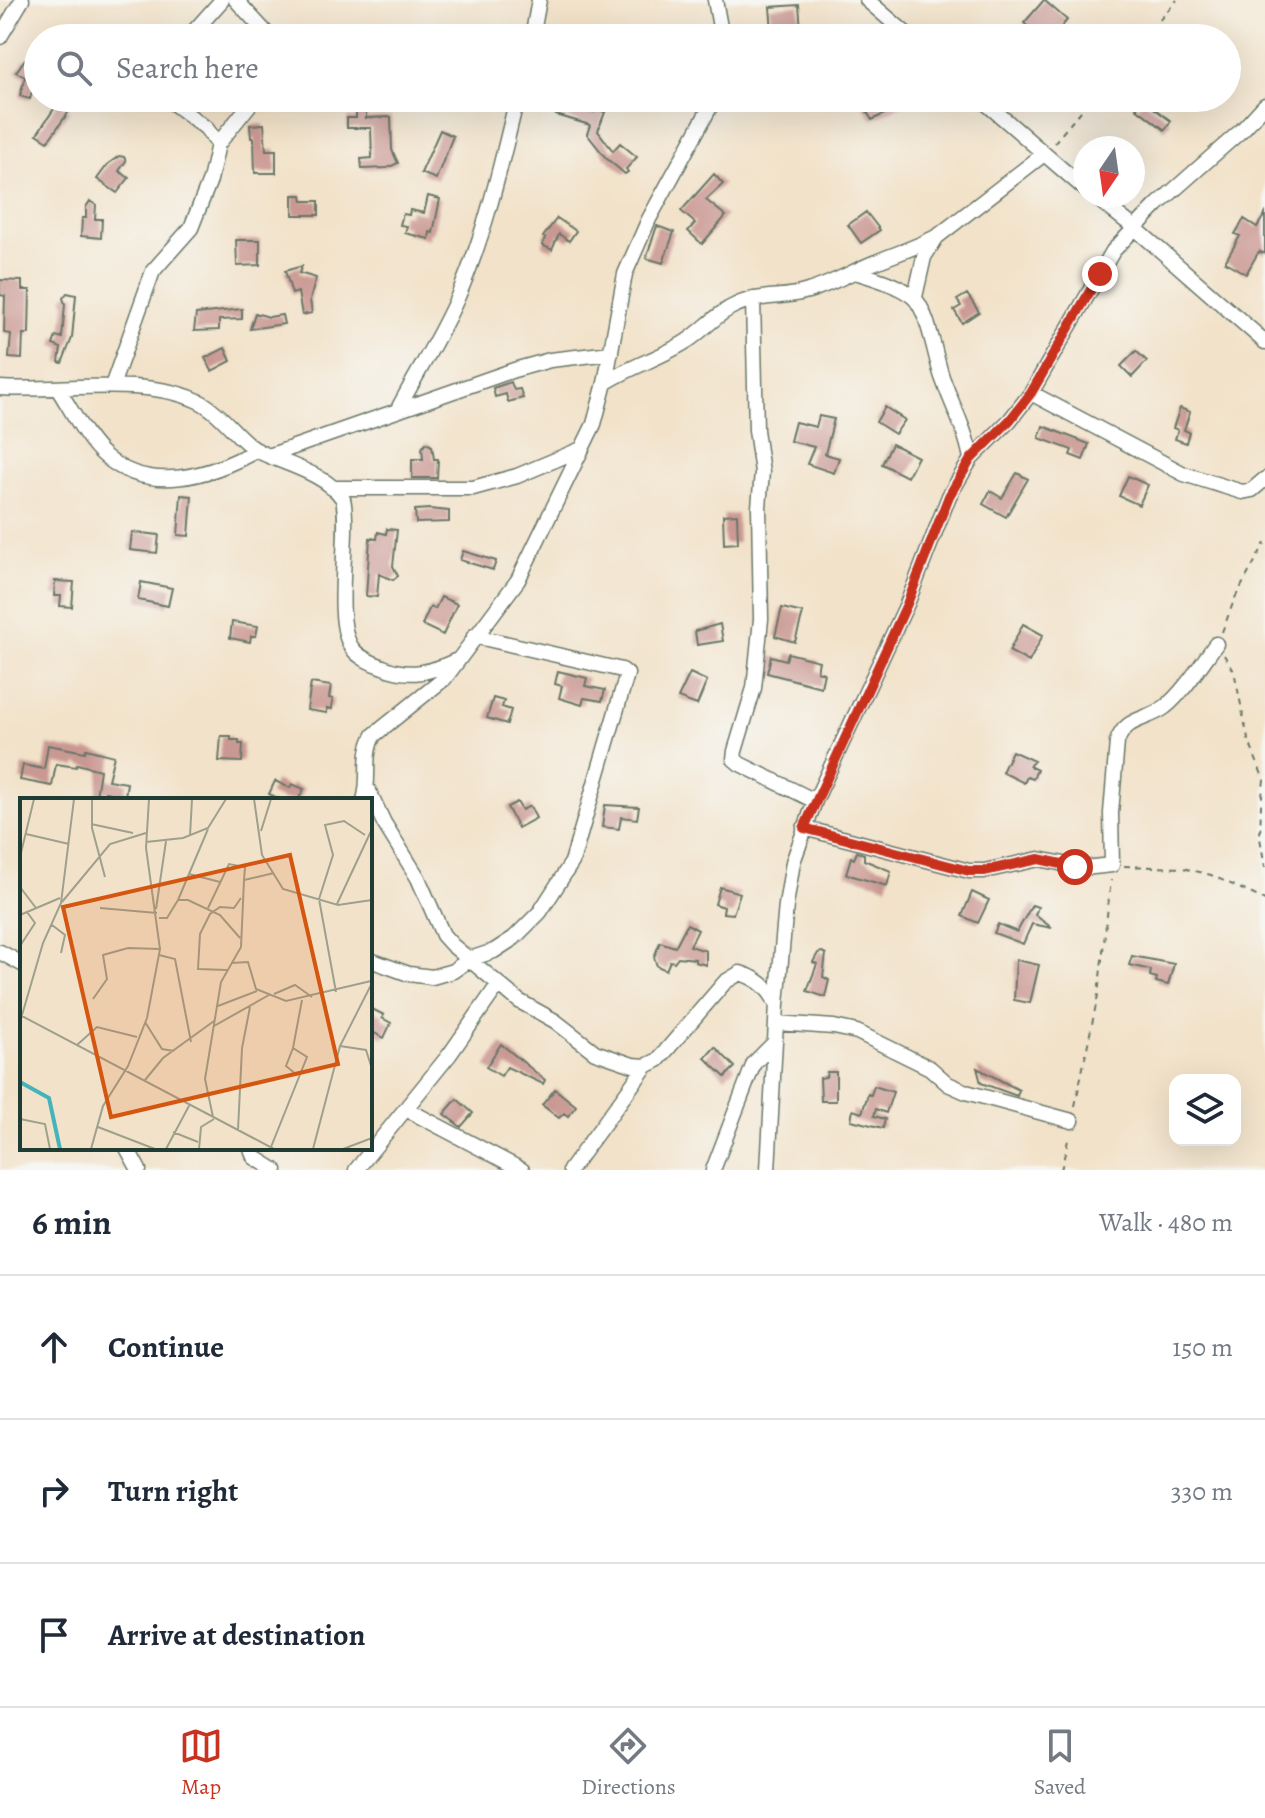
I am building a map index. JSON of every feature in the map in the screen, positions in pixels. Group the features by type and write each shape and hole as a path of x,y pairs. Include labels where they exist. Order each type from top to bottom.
{"street":[{"path":"0,37 22,0"},
{"path":"201,24 222,0"},
{"path":"236,0 258,24"},
{"path":"535,24 539,0"},
{"path":"715,0 719,24"},
{"path":"867,0 895,24"},
{"path":"768,1170 777,1004 789,883 815,801 907,604 949,496 971,459 1010,420 1031,393 1113,251 1265,105"},
{"path":"185,112 206,128 218,144"},
{"path":"112,386 153,271 191,228 210,180 218,144 244,112"},
{"path":"398,409 446,320 470,266 490,208 514,112"},
{"path":"366,795 366,771 374,735 445,678 518,580 594,424 605,383 625,274 649,219 707,112"},
{"path":"996,112 1073,179"},
{"path":"605,383 623,371 685,343 722,312 753,299 810,291 938,236 1044,154"},
{"path":"1109,208 1265,342"},
{"path":"915,297 924,257 938,236"},
{"path":"855,272 915,297 925,316 943,378 963,426 971,459"},
{"path":"753,299 756,430 762,472 759,507 761,619 754,688 734,759 815,801"},
{"path":"58,389 103,455 129,474 151,479 186,477 550,360 611,353"},
{"path":"0,388 132,387 198,401 216,412 264,453 332,488 343,499 345,629 353,650 390,670 413,673 432,672 456,661"},
{"path":"1031,393 1184,474 1242,492 1252,490 1265,479"},
{"path":"332,488 473,488 517,476 579,450"},
{"path":"372,961 409,974 432,977 453,971 470,959 494,951 514,938 540,912 570,866 627,674 622,670 474,636"},
{"path":"804,828 969,871 984,871 1039,859 1084,868 1112,865 1111,813 1120,732 1130,722 1167,706 1216,644"},
{"path":"372,804 418,878 443,935 498,985 577,1036 595,1052 633,1065 646,1066"},
{"path":"0,952 20,963"},
{"path":"570,1170 646,1066 658,1060 725,982 740,973 751,977 770,991 777,1004"},
{"path":"356,1170 450,1054 498,985"},
{"path":"776,1023 834,1027 857,1032 930,1068 948,1084 966,1092 1072,1121"},
{"path":"713,1170 754,1063 775,1042"},
{"path":"406,1109 522,1170"},
{"path":"128,1150 139,1170"},
{"path":"252,1150 254,1157 275,1170"}],"path":[{"path":"1156,24 1177,0"},
{"path":"1044,154 1080,112"},
{"path":"1265,543 1235,598 1216,644 1234,671 1248,739 1264,780 1260,838 1265,867"},
{"path":"1061,1170 1098,995 1112,865 1183,868 1211,875 1265,900"}],"building":[{"path":"1044,0 1067,20 1064,24 1024,23"},
{"path":"799,5 801,24 771,24 770,7"},
{"path":"24,60 24,76 16,72"},
{"path":"52,112 69,112 48,141 37,134"},
{"path":"356,112 366,112 366,118 391,117 392,150 398,163 387,168 362,169 361,159 372,158 371,128 347,128 347,118 356,118"},
{"path":"557,112 605,112 598,131 613,151 620,143 637,157 626,169 628,172 625,174 606,158 587,134 590,125 556,115"},
{"path":"867,112 889,112 872,120"},
{"path":"1141,112 1159,112 1171,121 1165,130"},
{"path":"264,124 266,150 276,150 276,173 255,173 254,138 251,138 250,125"},
{"path":"440,130 453,136 436,179 421,173"},
{"path":"119,156 126,161 119,171 129,178 117,193 97,179 108,164"},
{"path":"714,174 723,184 706,200 726,216 702,244 688,231 695,223 681,211"},
{"path":"293,195 302,195 303,201 319,201 319,215 293,215"},
{"path":"428,196 440,199 433,233 430,232 429,239 405,233 407,226 400,225 403,214 409,215 410,210 424,213"},
{"path":"90,201 96,205 95,219 102,219 101,238 81,236 82,218 86,218 86,207"},
{"path":"866,212 880,230 861,243 848,225"},
{"path":"1265,214 1265,254 1259,251 1246,274 1225,262 1240,236 1235,234 1244,219 1257,227"},
{"path":"557,218 576,231 569,241 559,234 552,250 542,245 543,237"},
{"path":"657,226 674,232 663,263 646,258"},
{"path":"236,240 260,240 260,265 237,266"},
{"path":"302,266 299,273 316,278 310,300 312,313 302,315 298,292 292,294 285,271"},
{"path":"0,280 22,281 22,290 30,290 29,334 23,334 22,359 9,358 11,334 4,333 5,296 0,295"},
{"path":"67,293 76,295 72,338 62,363 59,362 61,348 53,345 56,336 62,338 63,298"},
{"path":"967,294 979,312 962,323 954,310 961,306 957,300"},
{"path":"242,309 242,319 219,320 219,330 194,331 196,314"},
{"path":"255,313 269,317 282,315 284,324 250,329"},
{"path":"225,348 231,361 212,371 205,358"},
{"path":"1136,351 1147,361 1132,377 1121,366"},
{"path":"511,382 514,390 520,389 523,398 508,402 506,394 495,397 493,388"},
{"path":"885,407 905,420 895,434 876,422"},
{"path":"1180,408 1190,412 1184,430 1189,432 1186,443 1175,439 1178,430 1173,428"},
{"path":"819,416 834,419 825,454 839,458 834,473 807,464 814,447 790,441 795,422 816,427"},
{"path":"1043,426 1089,444 1083,460 1070,455 1072,450 1039,438"},
{"path":"426,443 432,446 434,459 438,459 437,478 412,478 412,459 423,459 422,448"},
{"path":"892,444 918,457 907,477 882,464"},
{"path":"1017,473 1028,479 1006,517 983,504 990,491 1002,498"},
{"path":"1128,476 1148,485 1139,505 1119,496"},
{"path":"181,495 192,496 189,536 178,535"},
{"path":"415,510 449,511 449,522 416,523"},
{"path":"737,514 738,543 724,544 723,515"},
{"path":"387,529 397,530 393,566 398,576 393,580 379,574 377,597 366,596 370,538 377,539 378,532 386,534"},
{"path":"132,532 159,535 157,553 130,550"},
{"path":"463,551 496,561 493,570 460,560"},
{"path":"55,581 74,582 72,607 60,606 61,596 54,596"},
{"path":"141,582 172,588 168,606 138,600"},
{"path":"441,597 457,604 443,635 422,625 430,607 435,609"},
{"path":"782,608 803,613 795,642 775,636"},
{"path":"232,622 258,626 256,636 251,636 250,642 230,638"},
{"path":"720,624 723,641 697,645 695,631"},
{"path":"1023,624 1043,635 1029,662 1009,651"},
{"path":"788,653 819,661 817,671 824,673 821,687 767,673 771,656 786,660"},
{"path":"558,671 587,678 585,686 605,690 602,701 584,698 582,705 559,698 562,686 555,684"},
{"path":"690,673 707,681 697,705 678,698"},
{"path":"311,683 331,686 329,698 333,699 332,709 327,708 327,713 307,710"},
{"path":"493,698 504,701 502,707 511,710 507,724 487,718"},
{"path":"221,736 231,736 231,740 239,740 239,744 243,744 242,762 219,761"},
{"path":"48,745 114,756 108,780 127,783 125,796 105,792 104,798 96,797 100,770 77,764 76,767 56,764 52,786 20,780 23,765 44,769"},
{"path":"1012,751 1034,761 1029,766 1037,770 1033,779 1027,777 1024,783 1002,772"},
{"path":"275,781 290,788 292,784 304,789 299,798 278,798 269,794"},
{"path":"517,802 522,810 530,806 536,818 518,828 507,807"},
{"path":"605,805 639,807 637,819 621,817 619,829 602,827"},
{"path":"857,852 864,854 864,860 891,871 887,886 846,874 851,857 854,859"},
{"path":"720,887 740,893 733,914 723,913 724,907 715,904"},
{"path":"972,892 989,900 978,923 962,916"},
{"path":"1032,905 1038,907 1035,915 1052,928 1032,924 1023,944 994,933 998,924 1017,932"},
{"path":"687,924 698,930 690,946 706,951 706,965 695,962 695,959 678,957 674,962 670,961 666,970 657,966 654,957 660,942 675,947"},
{"path":"822,952 826,954 823,977 829,980 825,997 807,991 817,964 813,962"},
{"path":"1132,956 1174,964 1168,985 1156,982 1157,978 1150,976 1151,970 1129,965"},
{"path":"1016,960 1039,965 1030,1003 1014,1000"},
{"path":"372,1009 391,1023 384,1038 372,1032"},
{"path":"501,1044 545,1080 543,1084 507,1067 501,1076 486,1067"},
{"path":"715,1047 735,1067 725,1077 705,1058"},
{"path":"977,1068 1019,1090 1017,1096 981,1083"},
{"path":"827,1072 836,1072 836,1101 821,1101 820,1078 826,1077"},
{"path":"874,1086 893,1092 886,1113 876,1109 874,1116 885,1119 883,1128 851,1120 853,1110 862,1113"},
{"path":"555,1089 576,1106 568,1116 564,1113 559,1118 542,1105"},
{"path":"457,1099 473,1113 461,1127 444,1114"}],"route":[{"path":"1075,867 1039,859 984,871 969,871 804,828 907,604 958,479 971,459 991,441 1031,393 1100,274"}]}
